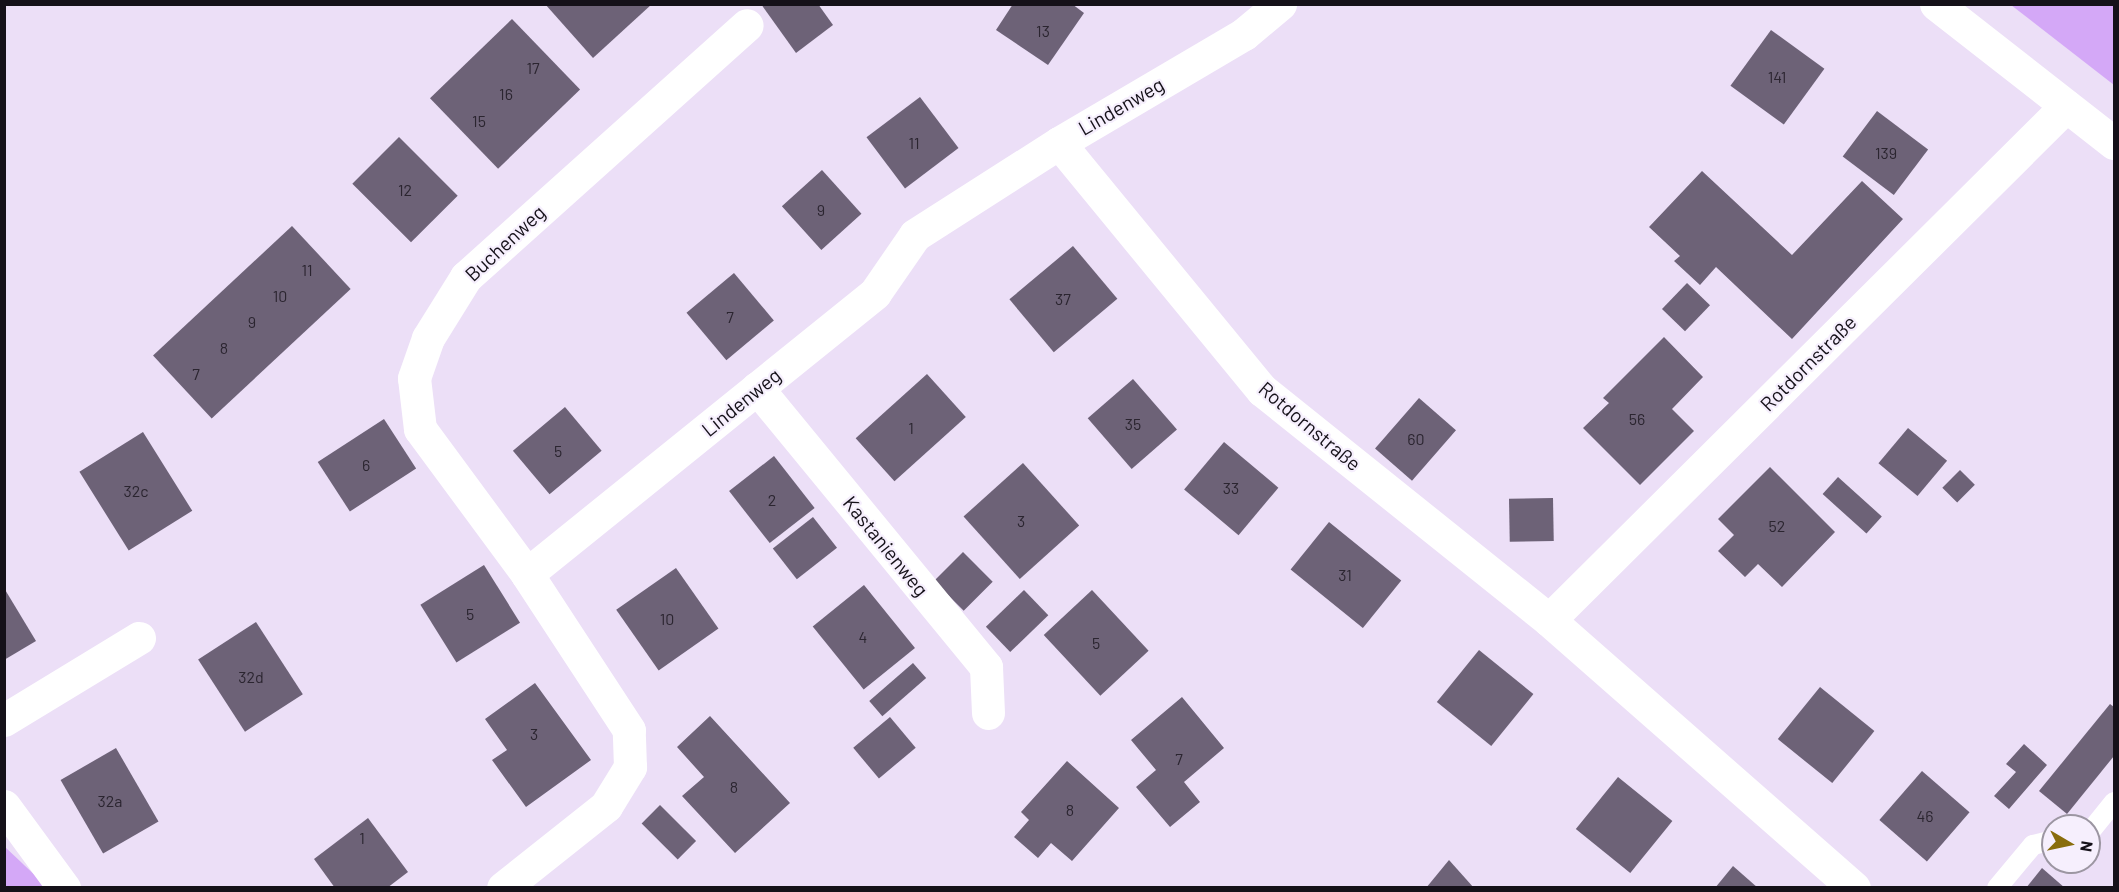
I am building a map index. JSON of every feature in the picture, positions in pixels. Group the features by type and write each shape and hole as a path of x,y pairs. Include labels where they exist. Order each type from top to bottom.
{"street":[{"name":"Lindenweg","path":"527,574 875,293 915,235 1059,143 1244,34 1280,4"},
{"path":"1936,4 2115,142"},
{"name":"Buchenweg","path":"527,574 420,429 414,378 428,338 466,277 747,25"},
{"name":"Rotdornstraße","path":"1549,620 2066,106"},
{"name":"Rotdornstraße","path":"1059,143 1262,390 1549,620 1854,888"},
{"name":"Kastanienweg","path":"757,388 986,667 988,713"},
{"path":"503,888 606,806 630,767 629,730 527,574"},
{"path":"4,720 139,638"},
{"path":"4,806 64,888"}],"lane":[{"path":"2101,819 2115,802"},
{"path":"1997,888 2033,845 2041,843"}],"shaded area":[{"path":"2011,5 2114,5 2114,85"},
{"path":"4,846 41,881 46,887 5,887"}],"building":[{"path":"545,4 652,4 593,58"},
{"path":"761,4 818,4 833,25 796,53"},
{"path":"1013,4 1072,4 1084,13 1048,65 996,30"},
{"path":"512,19 580,89 498,169 430,98"},
{"path":"1771,30 1824,69 1784,125 1730,86"},
{"path":"920,97 959,148 905,188 866,137"},
{"path":"1877,111 1928,150 1894,195 1843,157"},
{"path":"399,137 458,196 411,242 352,184"},
{"path":"822,170 861,214 821,250 782,206"},
{"path":"1702,171 1792,255 1862,181 1903,219 1792,339 1716,267 1700,285 1674,261 1680,256 1649,227"},
{"path":"292,226 351,289 212,418 153,356"},
{"path":"1073,246 1117,299 1054,352 1009,299"},
{"path":"734,273 774,320 726,360 687,313"},
{"path":"1687,283 1710,305 1685,331 1662,309"},
{"path":"1664,337 1703,377 1672,409 1694,431 1640,485 1583,428 1609,403 1603,398"},
{"path":"927,374 966,417 894,481 856,438"},
{"path":"1133,379 1177,430 1132,469 1088,418"},
{"path":"1419,398 1456,430 1412,481 1375,449"},
{"path":"565,407 602,451 550,494 513,451"},
{"path":"384,419 416,468 350,512 318,462"},
{"path":"1908,428 1947,461 1918,496 1878,463"},
{"path":"143,432 192,511 129,551 79,472"},
{"path":"1224,442 1278,488 1239,535 1184,489"},
{"path":"774,456 815,508 770,543 729,491"},
{"path":"1023,463 1079,525 1020,579 964,517"},
{"path":"1770,467 1835,532 1782,587 1758,564 1745,577 1718,551 1734,535 1718,519"},
{"path":"1960,470 1975,485 1957,503 1942,488"},
{"path":"1838,477 1882,516 1866,534 1823,494"},
{"path":"1553,498 1554,541 1510,542 1509,499"},
{"path":"813,517 837,548 797,579 773,548"},
{"path":"1329,522 1401,581 1363,628 1291,569"},
{"path":"963,552 993,582 964,611 934,581"},
{"path":"484,565 520,623 456,662 420,605"},
{"path":"676,568 718,629 659,670 616,610"},
{"path":"864,585 915,648 864,689 813,627"},
{"path":"4,588 36,641 4,660"},
{"path":"1024,590 1048,615 1010,652 986,627"},
{"path":"1092,590 1149,651 1100,696 1044,635"},
{"path":"256,622 303,694 245,732 198,660"},
{"path":"1479,650 1533,694 1491,746 1437,702"},
{"path":"913,663 926,678 882,716 869,701"},
{"path":"535,683 591,760 526,807 492,760 507,750 485,719"},
{"path":"1820,687 1874,731 1832,783 1778,739"},
{"path":"1182,697 1224,748 1184,782 1200,802 1170,827 1136,787 1156,770 1131,740"},
{"path":"2110,704 2114,707 2114,756 2067,814 2039,791"},
{"path":"710,716 790,803 735,853 682,796 704,777 677,747"},
{"path":"890,717 916,748 879,778 853,748"},
{"path":"2024,744 2047,765 2009,809 1994,796 2016,772 2006,764"},
{"path":"116,748 158,822 103,854 61,780"},
{"path":"1067,761 1119,808 1072,861 1051,843 1038,858 1014,837 1029,820 1021,812"},
{"path":"1922,771 1970,812 1927,861 1879,820"},
{"path":"1618,777 1672,821 1630,873 1576,829"},
{"path":"660,805 696,841 678,859 642,823"},
{"path":"368,818 408,872 387,888 335,888 314,859"},
{"path":"1449,860 1474,888 1426,888"},
{"path":"1733,866 1758,888 1715,888"},
{"path":"2041,869 2041,874 2049,874 2065,888 2026,888"}]}
